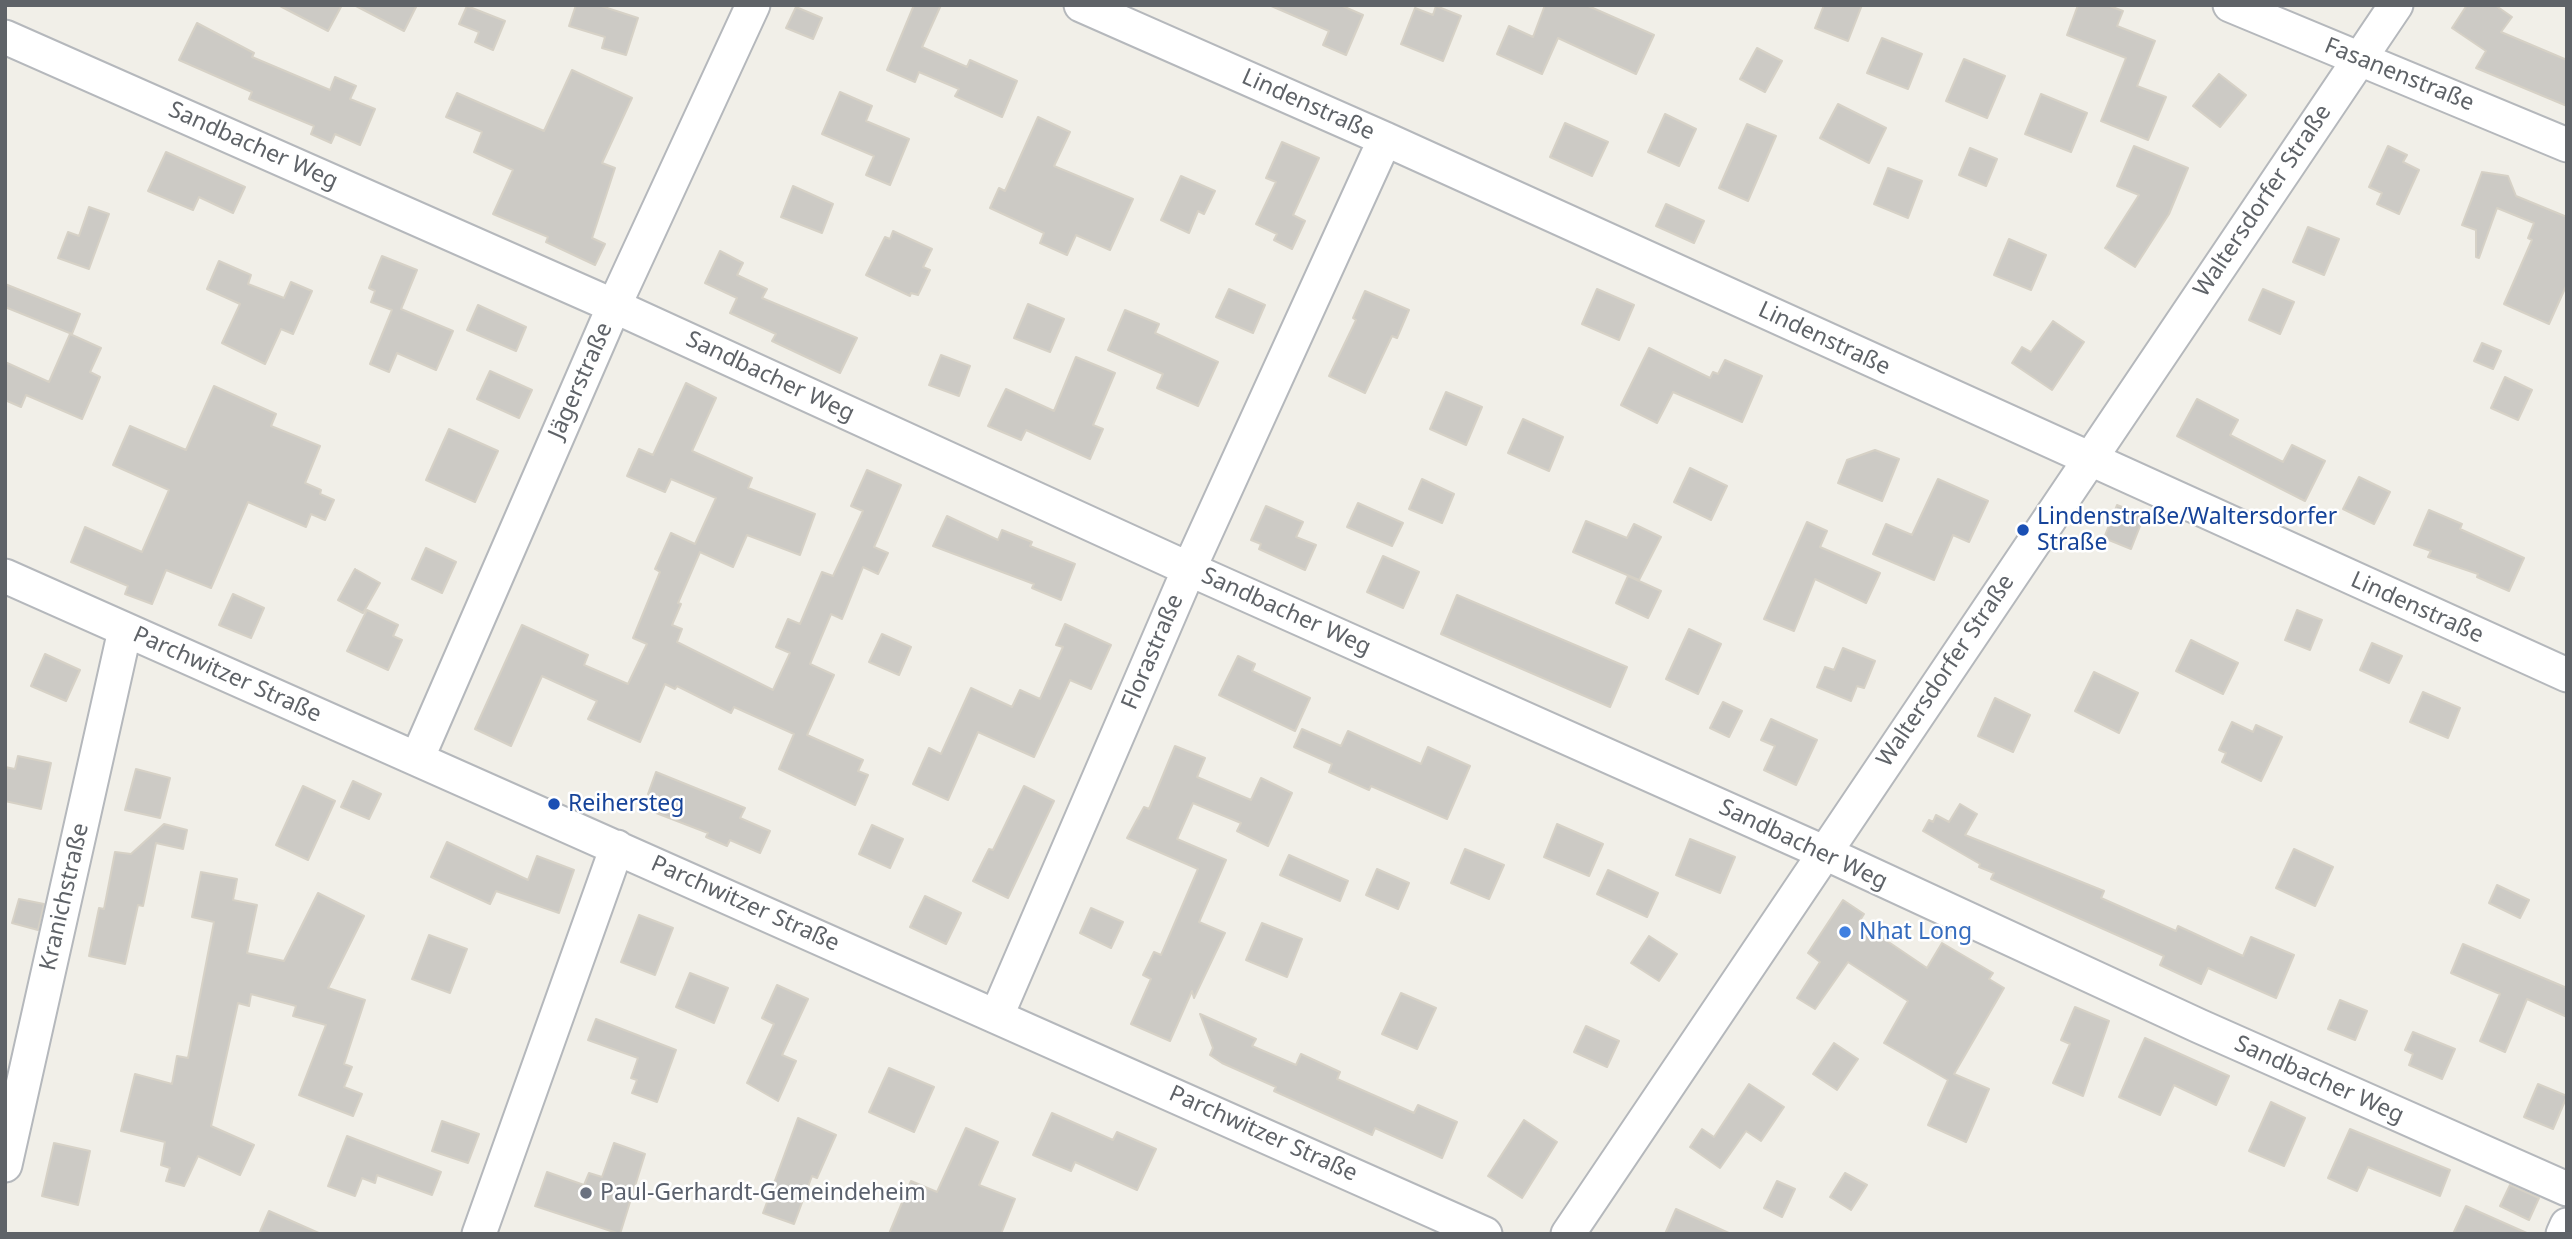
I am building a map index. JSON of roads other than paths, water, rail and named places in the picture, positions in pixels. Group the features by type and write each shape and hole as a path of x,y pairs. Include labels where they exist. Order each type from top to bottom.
{"street":[{"name":"Jägerstraße","path":"417,760 614,306 752,5"},
{"name":"Lindenstraße","path":"1081,5 1119,13 1385,139 2567,675"},
{"name":"Fasanenstraße","path":"2230,5 2567,145"},
{"name":"Waltersdorfer Straße","path":"1568,1234 2396,5"},
{"name":"Sandbacher Weg","path":"5,37 614,306 1189,569 1823,852 2199,1026 2567,1189"},
{"name":"Florastraße","path":"998,1015 1189,569 1385,139"},
{"name":"Parchwitzer Straße","path":"5,576 998,1015 1485,1234"},
{"name":"Kranichstraße","path":"5,1165 125,630"},
{"path":"480,1234 617,847"},
{"path":"2563,1234 2567,1225"}],"place":[{"name":"Lindenstraße/Waltersdorfer Straße","path":"2023,530"},
{"name":"Reihersteg","path":"554,804"},
{"name":"Nhat Long","path":"1845,932"},
{"name":"Paul-Gerhardt-Gemeindeheim","path":"586,1193"}]}
